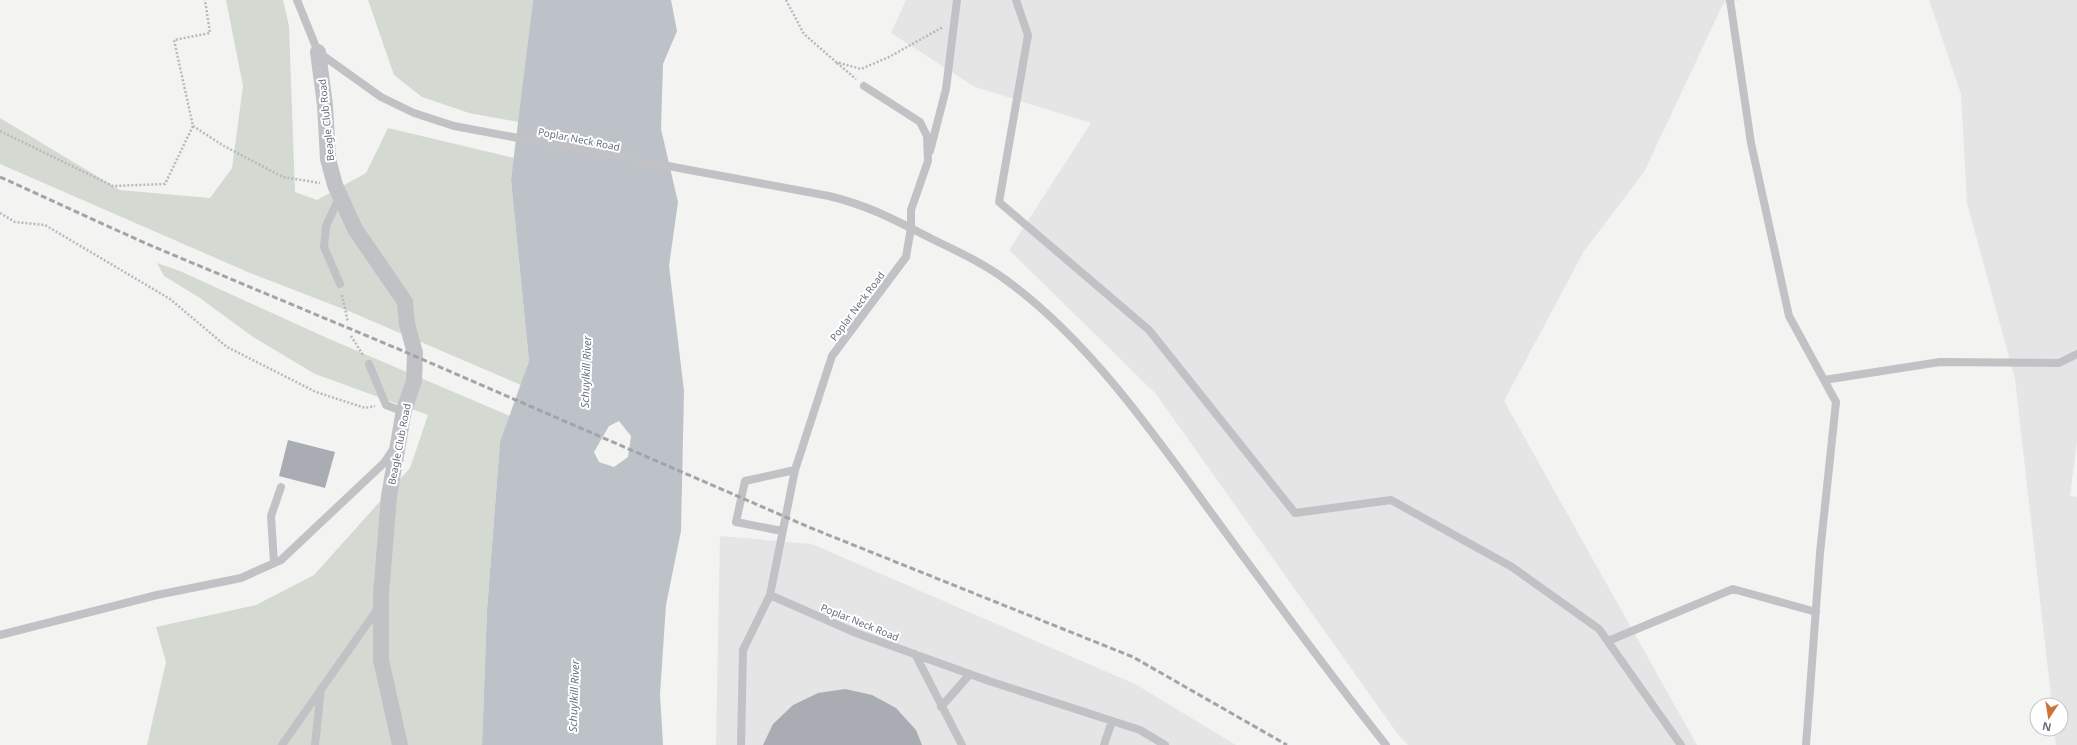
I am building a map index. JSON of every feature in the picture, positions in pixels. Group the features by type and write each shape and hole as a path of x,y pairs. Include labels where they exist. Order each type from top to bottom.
{"street":[{"name":"Beagle Club Road","path":"318,52 326,105 328,159 338,190 356,229 405,302 407,324 415,353 414,381 404,412 385,529 381,605 381,660 400,745"}],"lane":[{"name":"Beagle Club Road","path":"297,0 318,52"},
{"path":"957,0 946,89 928,161 911,210 911,228 980,263 1005,280 1037,305 1076,343 1157,437 1226,533 1386,745"},
{"path":"1016,0 1028,35 999,202 1149,330 1296,513 1391,500 1512,567 1599,629 1681,745"},
{"path":"1730,0 1751,143 1789,316 1836,402 1816,612 1806,745"},
{"name":"Poplar Neck Road","path":"318,52 380,97 414,113 454,126 829,196 865,206 911,228 906,257 832,356 795,470 770,595 856,633 970,674 1140,730 1165,745"},
{"path":"864,86 920,122 927,136 928,161"},
{"path":"338,190 326,226 324,247 340,284"},
{"path":"1824,380 1940,362 2060,363 2077,354"},
{"path":"369,364 386,405 404,412"},
{"path":"0,635 157,595 242,578 281,560 384,463 399,441"},
{"path":"782,531 736,522 745,481 795,470"},
{"path":"274,563 271,516 281,487"},
{"path":"1608,641 1733,589 1816,612"},
{"path":"741,745 743,650 770,595"},
{"path":"282,745 381,605"},
{"path":"915,654 941,707 962,745"},
{"path":"941,707 970,674"},
{"path":"314,745 322,688"},
{"path":"1104,745 1112,721"}],"path":[{"path":"0,131 113,186 165,184 192,126 174,40 210,34 205,0"},
{"path":"786,0 804,34 864,86"},
{"path":"836,62 861,69 929,36 955,19"},
{"path":"192,126 224,146 283,178 338,190"},
{"path":"0,213 15,222 44,225 170,299 227,347 316,392 365,408 386,405"},
{"path":"340,284 348,322"},
{"path":"351,336 369,364"}],"shaded area":[{"path":"226,0 283,0 289,26 295,192 317,200 366,173 388,128 514,158 511,180 529,361 521,385 351,312 250,273 0,164 0,118 120,190 210,198 232,168 243,86"},
{"path":"368,0 533,0 519,122 469,113 422,97 394,75"},
{"path":"906,0 1740,0 1723,4 1644,172 1584,251 1504,401 1697,745 1408,745 1397,733 1156,394 1009,250 1091,123 975,87 891,33"},
{"path":"1929,0 2077,0 2077,441 2070,496 2077,497 2077,745 2056,745 2055,737 2069,737 2069,697 2051,697 2015,379 1967,203 1961,94"},
{"path":"157,263 180,271 327,338 510,416 500,442 487,610 482,745 147,745 166,662 156,627 256,605 314,575 410,468 428,415 315,374 253,337 200,298 164,276"},
{"path":"720,536 812,544 1135,684 1236,745 716,745"}],"water":[{"name":"Schuylkill River","path":"533,0 671,0 677,31 663,64 661,129 678,202 669,266 684,391 681,531 666,605 660,694 663,745 482,745 487,610 500,442 529,361 511,180","holes":["619,421 631,436 628,457 614,467 599,462 594,452 609,426"]}],"building":[{"path":"288,440 335,452 325,488 279,476"},
{"path":"845,689 872,695 896,708 916,730 922,745 763,745 773,724 793,705 818,693"}],"railway":[{"path":"0,177 147,244 396,348 811,528 1133,657 1287,745"}]}
